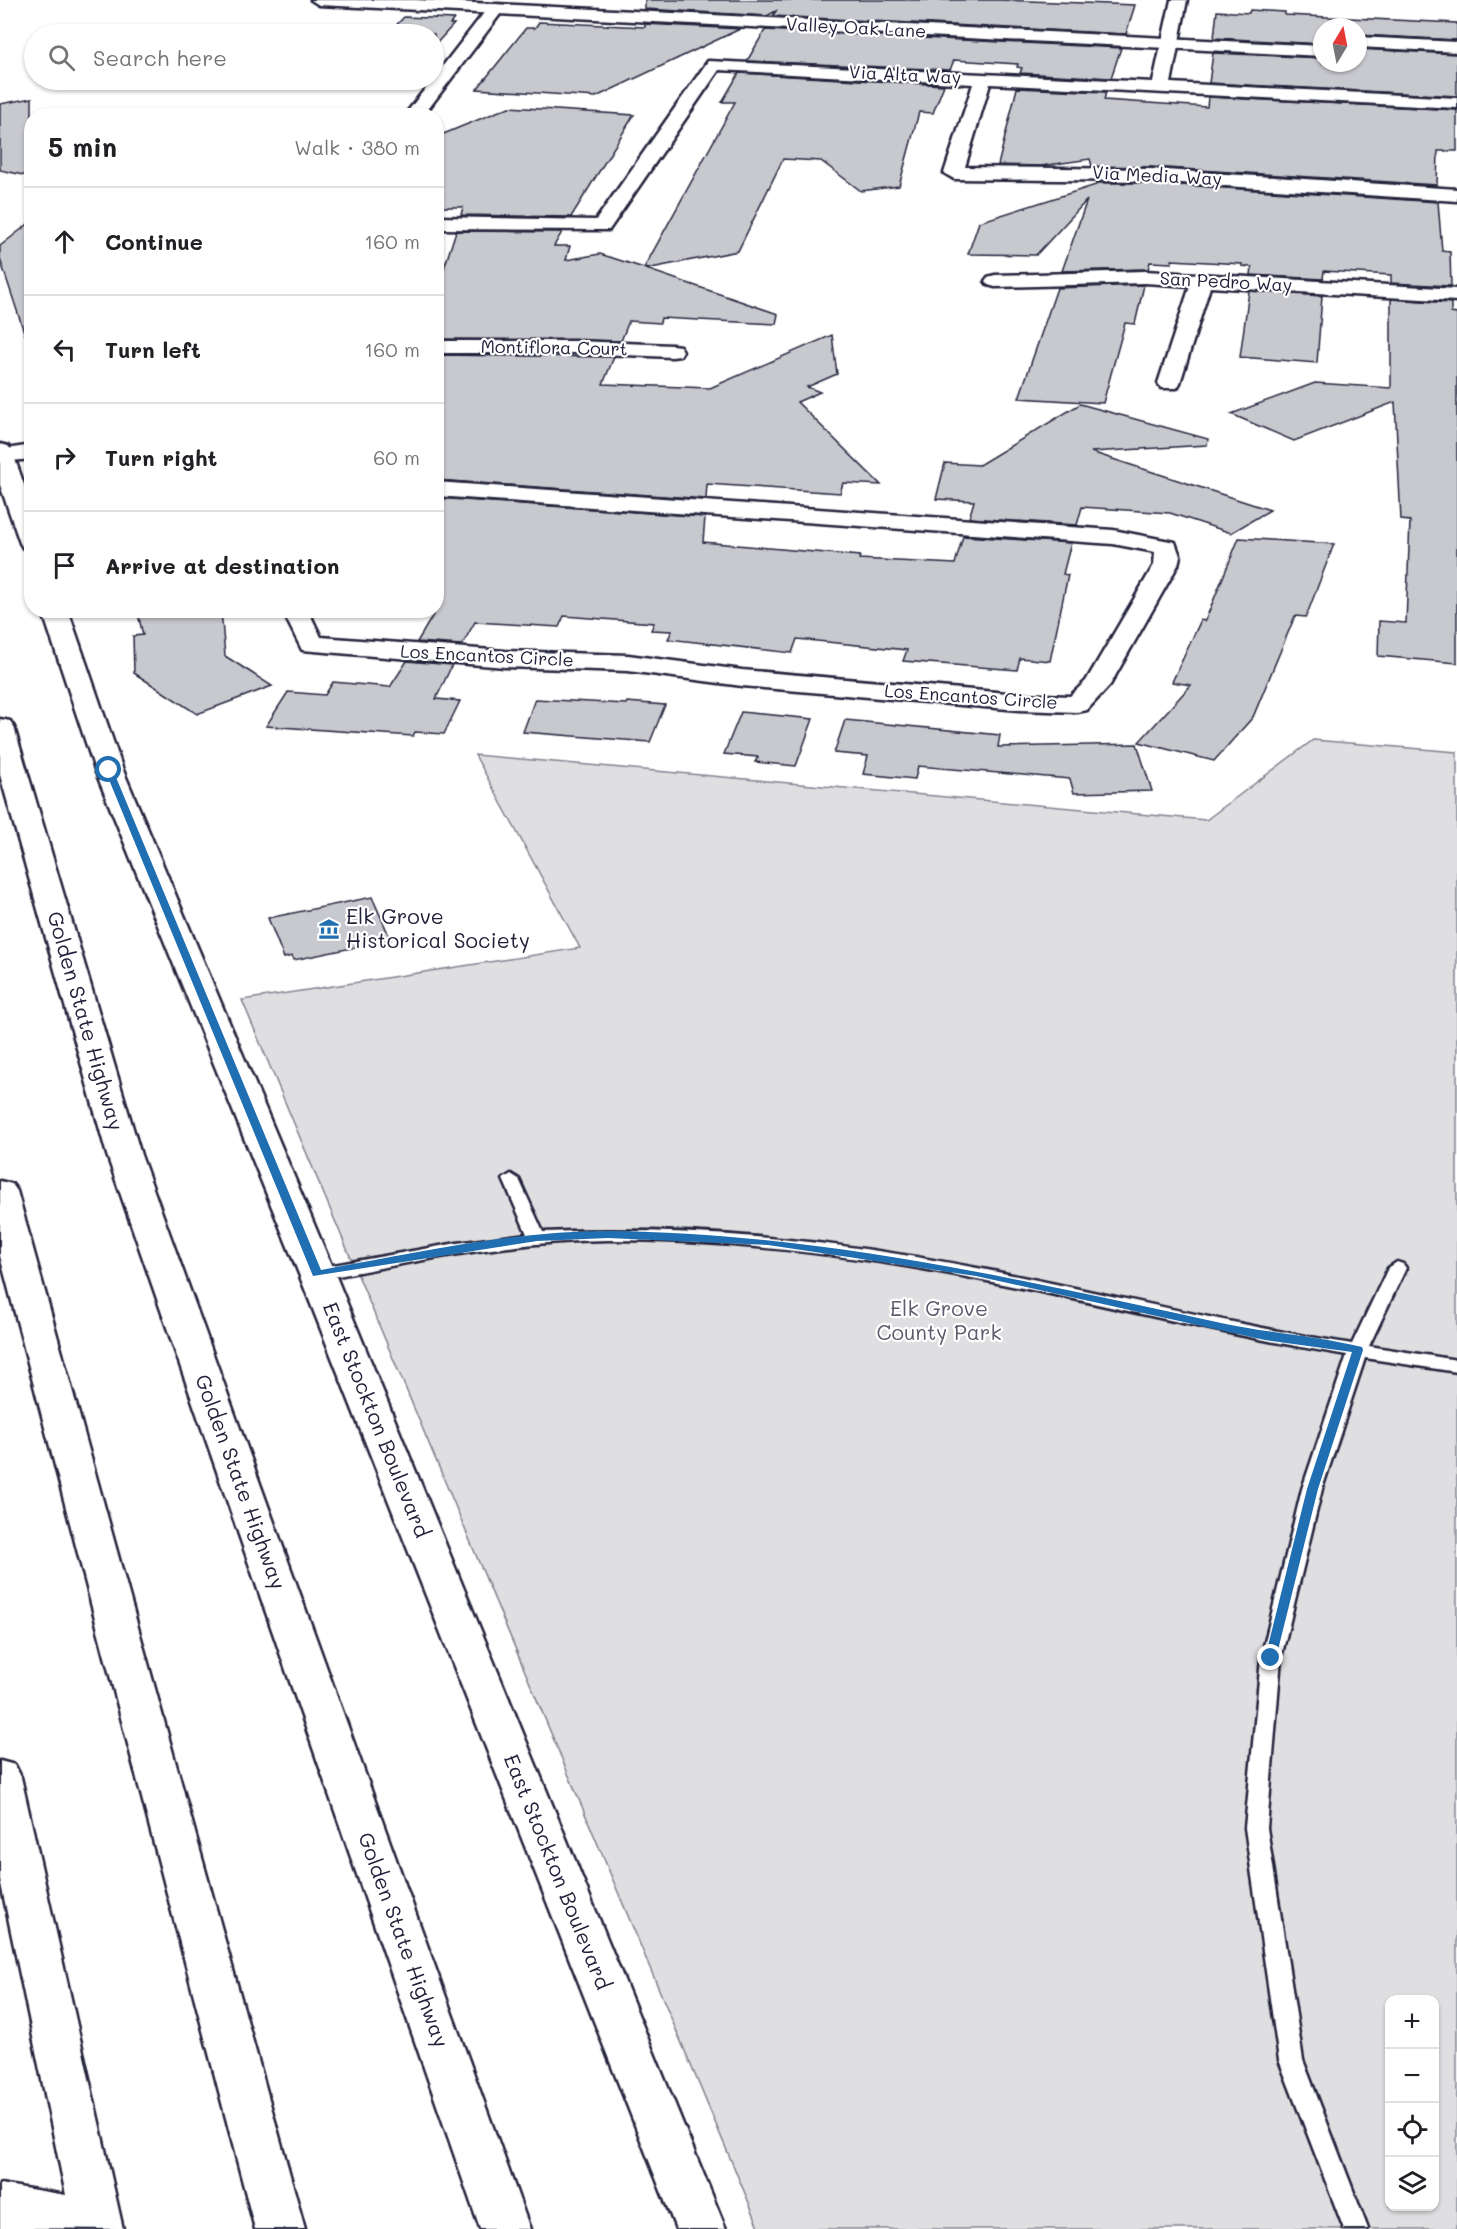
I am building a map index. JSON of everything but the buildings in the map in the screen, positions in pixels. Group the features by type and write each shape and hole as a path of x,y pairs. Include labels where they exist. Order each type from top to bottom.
{"main road":[{"name":"Valley Oak Lane","path":"319,0 499,5 1173,38 1313,40"},
{"name":"Valley Oak Lane","path":"539,0 1173,38 1313,50"},
{"path":"1161,88 1179,0"},
{"path":"444,76 499,5"},
{"path":"1367,42 1457,47"},
{"path":"444,51 463,52"},
{"path":"1367,53 1457,58"},
{"name":"Via Alta Way","path":"444,223 602,226 714,65 1457,103"},
{"name":"Via Media Way","path":"983,79 954,173 1150,175 1457,195"},
{"path":"419,108 433,90"},
{"name":"San Pedro Way","path":"995,281 1085,277 1202,280 1457,295"},
{"path":"1169,383 1202,280"},
{"name":"Montiflora Court","path":"444,347 577,347 672,351"},
{"path":"24,452 1,453 24,520"},
{"name":"Los Encantos Circle","path":"299,618 310,644 505,659 628,663 753,680 1019,702 1077,704 1096,685 1166,565 1168,556 1166,547 1113,537 444,490"},
{"name":"East Stockton Boulevard","path":"58,618 109,770 317,1274 701,2229"},
{"name":"Golden State Highway","path":"0,727 124,1155 505,2229"},
{"path":"0,1191 280,2229"},
{"path":"0,1777 97,2225 0,2206"}],"lane":[{"path":"511,1179 537,1238"},
{"path":"317,1274 457,1248 537,1238 608,1234 768,1242 976,1273 1265,1336 1457,1366"},
{"path":"1356,2229 1291,2060 1256,1828 1271,1658 1312,1489 1358,1350 1397,1268"}],"green space":[{"name":"Elk Grove County Park","path":"1313,740 1457,752 1457,2229 760,2229 242,1000 580,948 475,755 1206,820"}],"place":[{"name":"Elk Grove Historical Society","path":"329,929"}],"route":[{"path":"109,770 317,1274 457,1248 537,1238 608,1234 768,1242 976,1273 1265,1336 1358,1350 1312,1489 1271,1658"}]}
